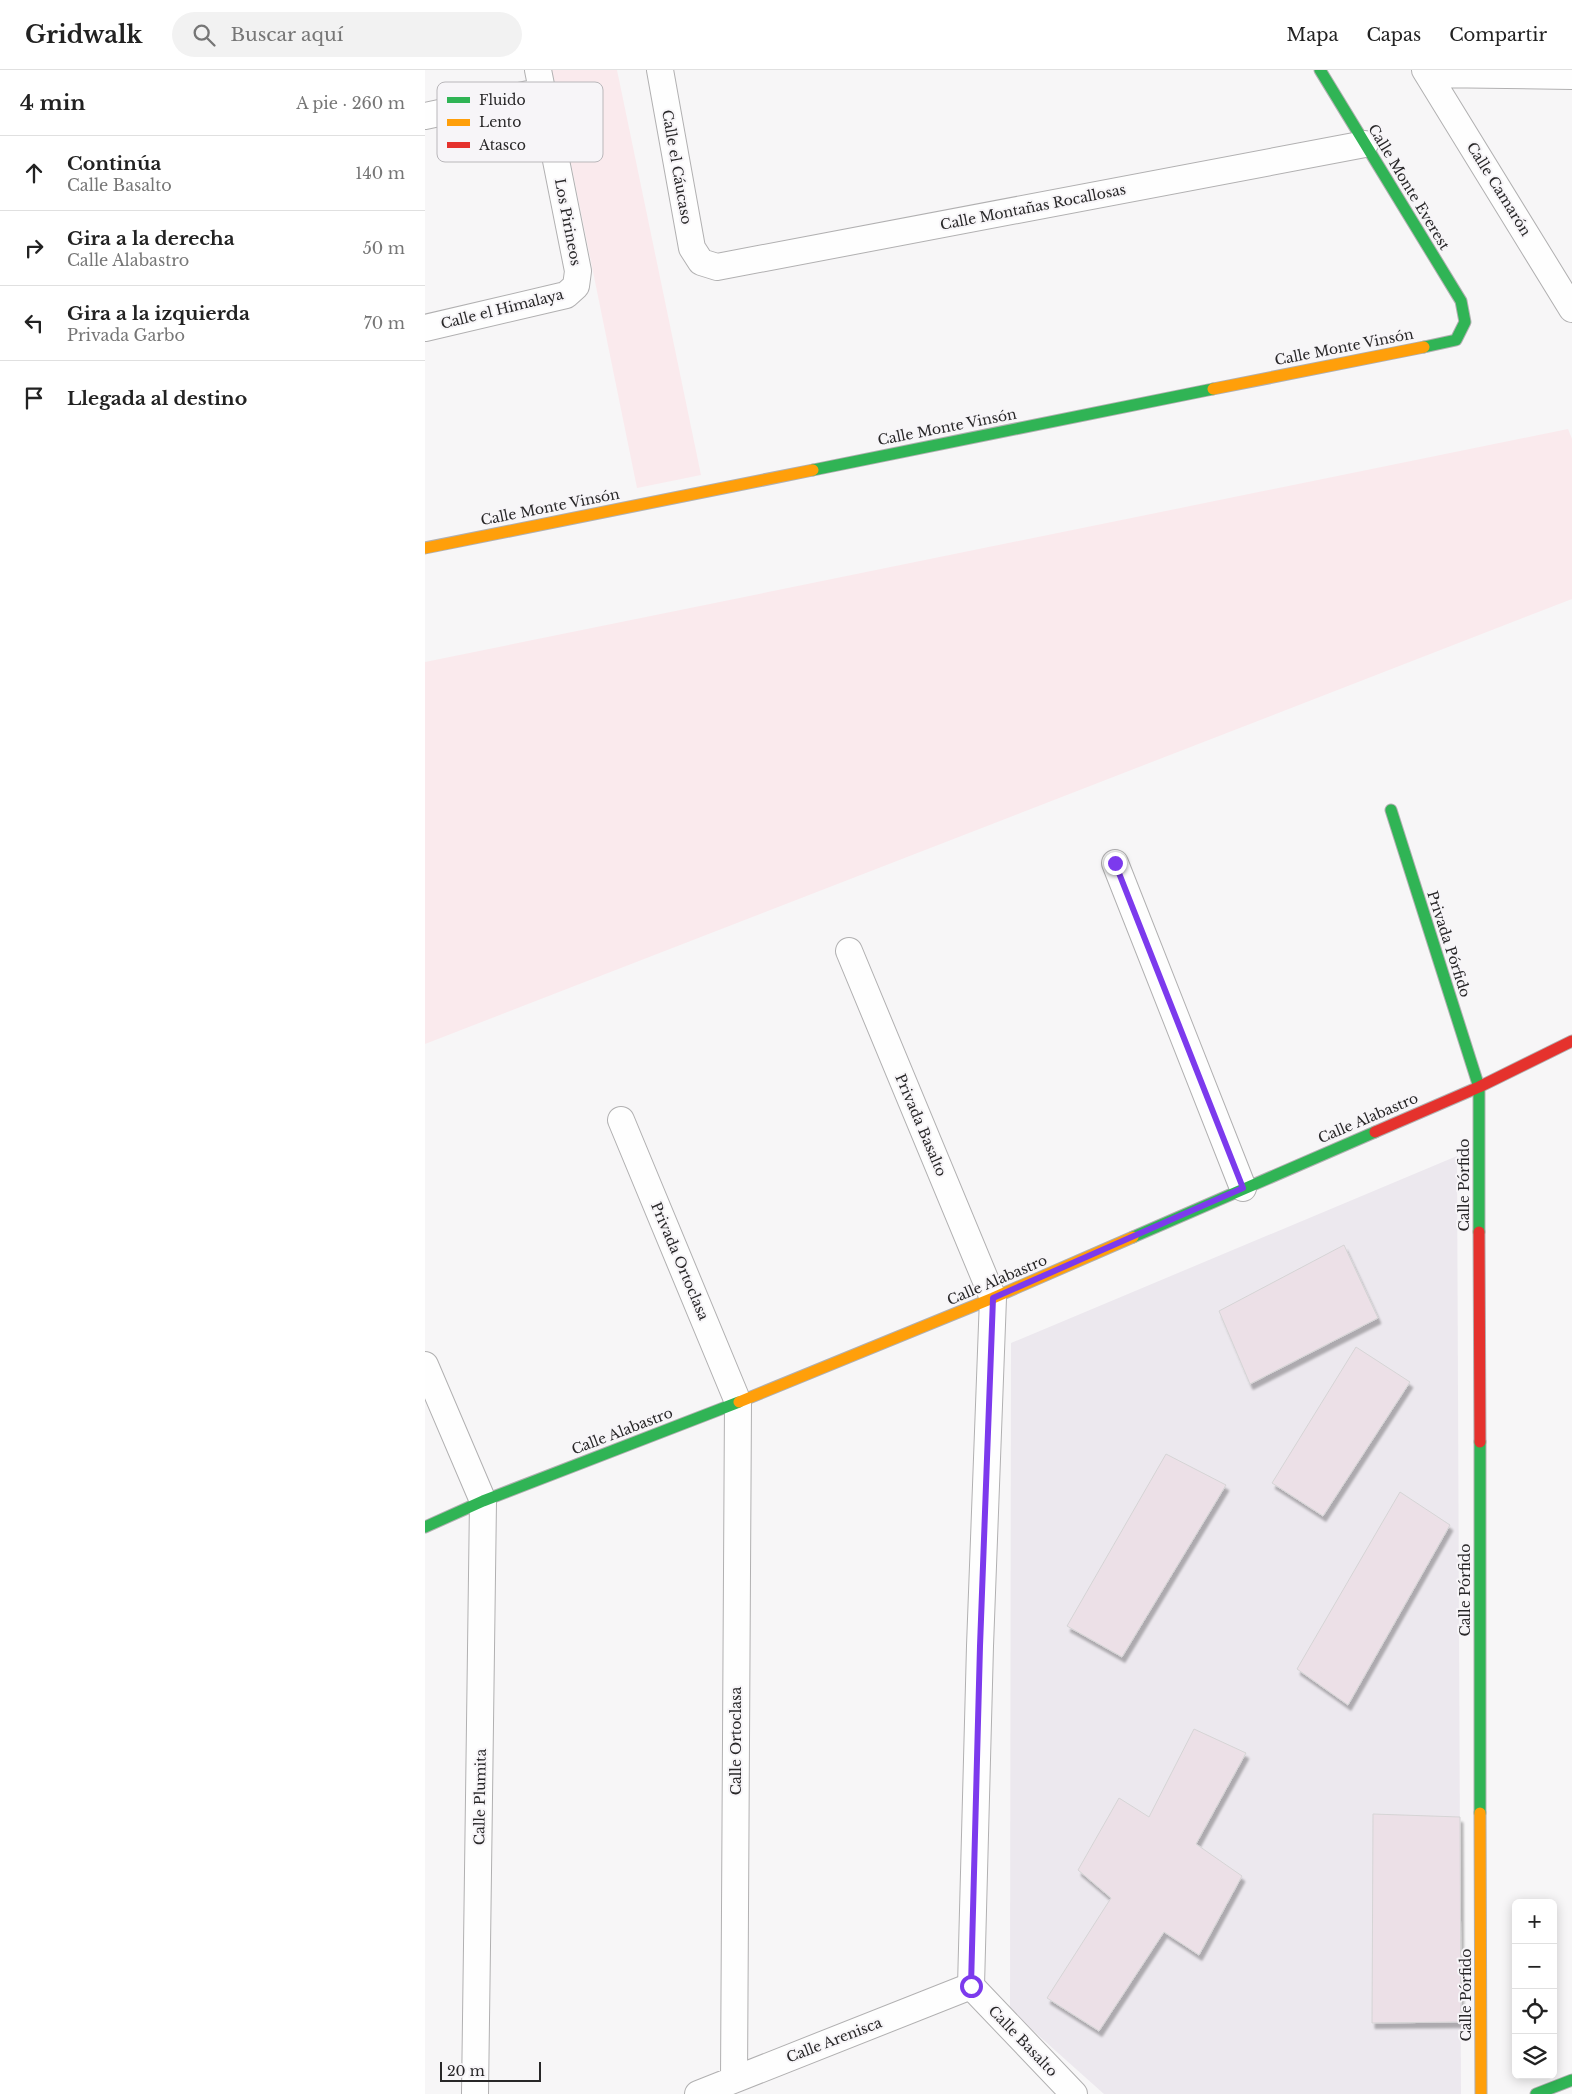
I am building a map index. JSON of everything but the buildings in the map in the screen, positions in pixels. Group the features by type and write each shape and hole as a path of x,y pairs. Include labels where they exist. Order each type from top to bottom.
{"street":[{"name":"Calle el Cáucaso","path":"660,70 692,248 701,262"},
{"name":"Calle Monte Everest","path":"1320,70 1461,301 1465,322"},
{"path":"1427,72 1572,76"},
{"name":"Calle Camarón","path":"1427,72 1572,309"},
{"path":"425,116 437,112"},
{"name":"Calle Montañas Rocallosas","path":"701,262 717,267 1365,144"},
{"name":"Los Pirineos","path":"556,162 578,270 577,286"},
{"name":"Calle el Himalaya","path":"425,328 566,295 577,286"},
{"name":"Calle Monte Vinsón","path":"425,548 1456,340 1465,322"},
{"name":"Privada Pórfido","path":"1391,810 1479,1086"},
{"path":"1115,863 1243,1188"},
{"name":"Privada Basalto","path":"849,951 993,1298"},
{"name":"Calle Alabastro","path":"425,1527 483,1501 739,1402 993,1298 1479,1086 1572,1041"},
{"name":"Calle Pórfido","path":"1479,1086 1481,2094"},
{"name":"Privada Ortoclasa","path":"621,1120 739,1402"},
{"path":"971,1986 980,1646 993,1298"},
{"path":"425,1365 483,1501"},
{"name":"Calle Ortoclasa","path":"734,2079 739,1402"},
{"name":"Calle Plumita","path":"475,2094 483,1501"},
{"name":"Calle Arenisca","path":"698,2094 971,1986"},
{"name":"Calle Basalto","path":"971,1986 1074,2094"},
{"path":"1536,2094 1572,2080"}],"shaded area":[{"path":"552,70 617,70 701,475 637,488 571,162 603,162 603,82 554,82"},
{"path":"1568,429 1572,439 1572,599 425,1044 425,662"},
{"path":"1457,1156 1461,2094 1104,2094 1010,2010 1011,1343"}],"traffic: fast":[{"path":"1320,70 1461,301 1465,322 1456,340 1424,347"},
{"path":"813,470 1213,389"},
{"path":"1391,810 1479,1087 1479,1232"},
{"path":"1133,1237 1375,1132"},
{"path":"425,1527 483,1501 739,1402"},
{"path":"1480,1442 1480,1813"},
{"path":"1536,2094 1572,2080"}],"traffic: slow":[{"path":"1213,389 1424,347"},
{"path":"425,548 813,470"},
{"path":"739,1402 993,1298 1133,1237"},
{"path":"1480,1813 1481,2094"}],"traffic: jam":[{"path":"1375,1132 1479,1087 1572,1041"},
{"path":"1479,1232 1480,1442"}],"route":[{"path":"971,1986 980,1646 993,1298 1243,1188 1115,863"}]}
